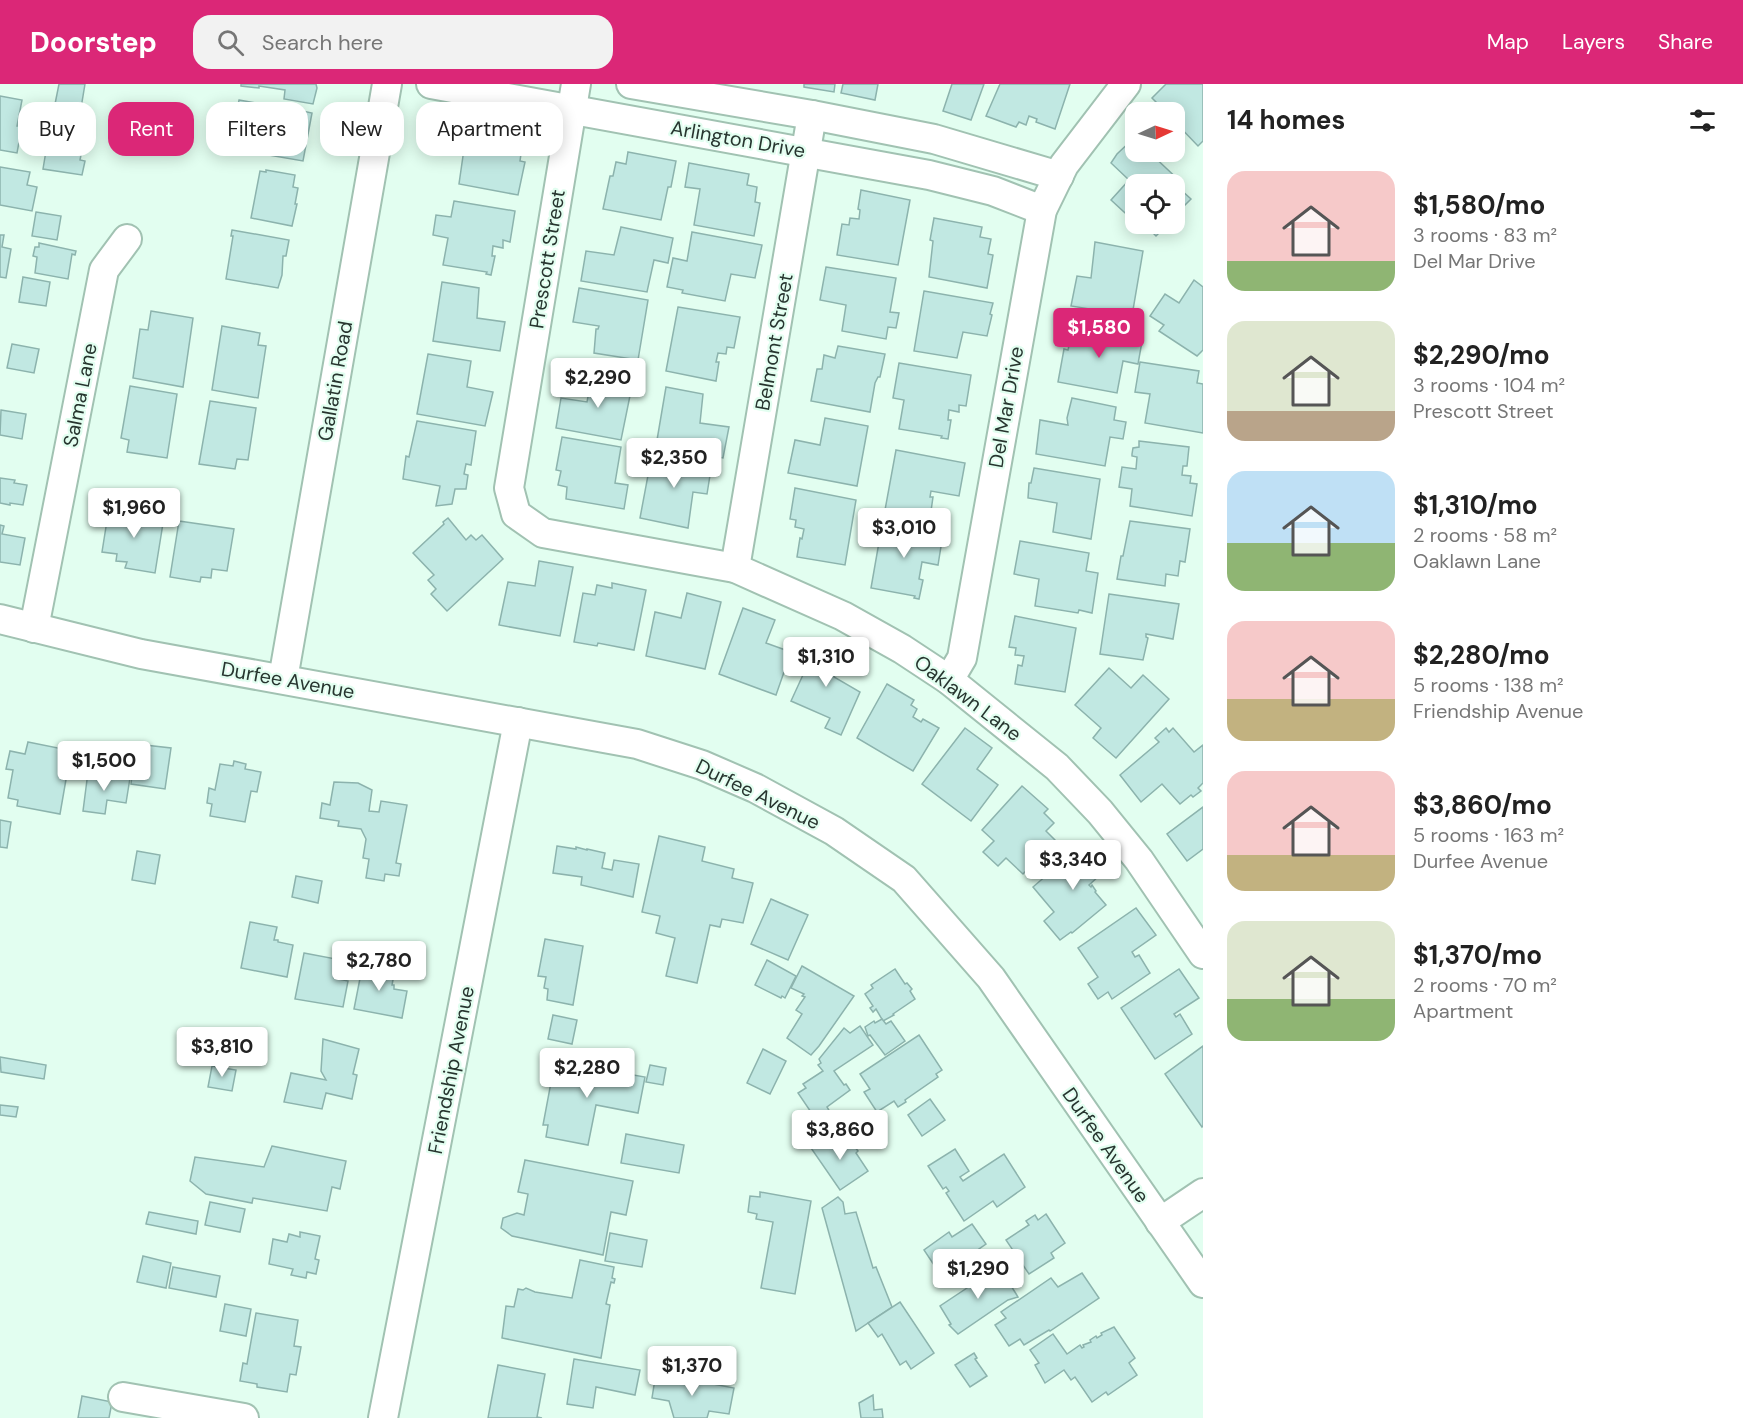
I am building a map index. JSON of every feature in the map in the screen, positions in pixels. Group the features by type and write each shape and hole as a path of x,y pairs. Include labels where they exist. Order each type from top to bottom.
{"street":[{"name":"Gallatin Road","path":"283,679 387,84"},
{"name":"Arlington Drive","path":"431,84 574,97 806,151 929,175 993,192 1042,210"},
{"name":"Arlington Drive","path":"631,84 812,115 934,139 1059,176"},
{"name":"Del Mar Drive","path":"949,680 962,658 1042,210 1064,165 1126,84"},
{"name":"Prescott Street","path":"516,514 509,488 574,97"},
{"name":"Belmont Street","path":"735,568 812,115"},
{"name":"Salma Lane","path":"34,627 104,270 126,239"},
{"name":"Oaklawn Lane","path":"516,514 543,533 735,568 843,616 902,649 949,680 1057,767 1100,812 1139,860 1203,954"},
{"name":"Durfee Avenue","path":"0,619 141,654 637,744 702,765 755,788 834,831 904,879 991,978 1203,1283"},
{"name":"Friendship Avenue","path":"383,1418 519,722"},
{"path":"1160,1222 1203,1193"},
{"path":"123,1397 244,1418"}],"building":[{"path":"59,84 85,84 82,102 55,102"},
{"path":"241,84 316,84 317,88 313,104 284,99 285,90 241,86"},
{"path":"804,84 835,84 834,92 804,87"},
{"path":"843,84 878,84 875,100 841,93"},
{"path":"952,84 984,84 971,120 943,111"},
{"path":"1000,84 1070,84 1055,129 1036,122 1037,119 1029,116 1026,125 1019,122 1016,127 986,116"},
{"path":"1166,84 1203,84 1203,141 1198,146 1185,132 1185,102 1156,102 1152,98"},
{"path":"0,96 22,100 18,102 17,153 0,150"},
{"path":"308,112 312,113 308,134"},
{"path":"1125,146 1125,162 1160,162 1172,174 1125,174 1125,176 1111,163"},
{"path":"628,152 676,161 661,220 603,209 610,176 613,176 616,162 626,164"},
{"path":"45,156 81,156 80,160 85,161 82,175 43,169"},
{"path":"274,156 304,156 303,161"},
{"path":"463,156 521,156 520,161 525,162 518,195 459,184"},
{"path":"689,163 749,174 747,185 757,187 755,202 760,203 754,236 694,225 700,189 685,187"},
{"path":"0,167 30,172 27,185 37,187 32,211 0,205"},
{"path":"266,170 295,175 293,187 298,188 292,226 251,218 260,171 266,172"},
{"path":"1125,184 1125,213 1111,200"},
{"path":"861,190 910,200 898,265 837,255 842,224 849,225 850,218 859,219"},
{"path":"1185,194 1191,199 1185,205"},
{"path":"454,201 515,211 510,242 503,240 503,248 493,246 492,256 495,256 491,275 486,274 487,272 443,265 448,238 433,235 436,215 451,217"},
{"path":"36,212 61,216 57,240 32,236"},
{"path":"934,218 982,227 980,237 991,239 988,254 993,255 987,288 929,277 933,241 930,240"},
{"path":"621,227 673,238 668,263 654,260 647,292 581,281 586,251 614,255"},
{"path":"232,230 289,240 286,256 283,256 282,275 278,288 226,279"},
{"path":"692,232 762,245 755,278 731,274 725,301 682,293 683,290 667,287 673,258 687,261"},
{"path":"0,235 4,235 2,247 11,249 6,278 0,277"},
{"path":"1095,242 1143,251 1132,316 1071,306 1077,276 1091,278"},
{"path":"39,243 76,251 75,255 72,254 68,279 35,273 37,257 33,256 35,247 39,247"},
{"path":"826,267 896,278 890,312 899,313 896,328 888,327 886,339 842,331 846,305 820,300"},
{"path":"23,277 50,282 46,306 19,302"},
{"path":"1194,280 1203,287 1203,350 1197,356 1159,331 1164,325 1150,316 1165,294 1179,303"},
{"path":"442,282 479,288 477,318 505,322 500,351 433,341"},
{"path":"579,288 648,300 638,360 594,353 596,329 599,326 573,322"},
{"path":"924,291 993,303 987,336 963,332 957,358 914,351"},
{"path":"678,307 740,317 734,348 727,347 726,354 718,353 716,381 666,371"},
{"path":"151,311 193,318 183,387 133,378 140,329 148,330"},
{"path":"222,326 260,333 258,345 266,346 258,398 212,390"},
{"path":"1084,326 1143,336 1138,364 1123,361 1117,393 1058,382 1064,349 1068,350 1071,336 1082,338"},
{"path":"12,344 39,349 34,373 7,368"},
{"path":"838,346 885,354 880,377 875,383 870,412 811,401 817,369 822,369 824,355 835,358"},
{"path":"428,354 471,361 467,387 493,392 485,426 417,414"},
{"path":"1140,362 1199,371 1197,383 1203,384 1203,433 1145,423 1150,394 1135,392"},
{"path":"899,363 971,375 966,406 959,405 959,412 949,410 948,420 951,420 948,439 899,429 904,400 893,398"},
{"path":"595,374 633,381 621,440 556,428 561,398 587,402"},
{"path":"130,386 177,394 167,458 127,452 129,440 121,438"},
{"path":"666,387 703,394 700,423 729,427 723,458 656,446"},
{"path":"1072,398 1116,407 1114,420 1126,422 1123,439 1110,437 1105,466 1036,454 1040,420 1068,425 1067,418"},
{"path":"210,401 256,408 248,460 237,459 235,469 199,464"},
{"path":"1,410 26,414 22,439 0,435"},
{"path":"825,418 868,426 857,486 788,473 795,440 820,445"},
{"path":"417,421 476,431 471,465 466,464 464,474 468,475 466,489 455,489 452,504 436,506 440,486 403,479 406,456 409,457"},
{"path":"562,437 621,447 615,483 628,485 624,509 566,499 567,487 558,485 561,471 556,470"},
{"path":"1139,441 1189,447 1187,466 1183,466 1182,475 1191,476 1190,483 1197,484 1192,516 1130,506 1132,489 1119,487 1122,467 1136,469 1137,457 1132,454 1133,448 1139,447"},
{"path":"896,450 965,463 959,496 931,491 930,497 933,497 930,518 885,510"},
{"path":"652,454 712,463 707,494 693,492 688,528 640,518"},
{"path":"1034,468 1100,479 1091,539 1053,532 1057,503 1028,498 1029,483 1031,483"},
{"path":"0,478 15,480 14,483 27,485 23,505 0,503"},
{"path":"795,488 856,500 845,565 797,557 804,529 795,527 796,520 790,519"},
{"path":"109,508 164,517 155,573 125,568 127,562 116,561 117,554 102,552"},
{"path":"448,518 466,540 471,535 476,540 482,535 503,559 447,611 431,594 436,589 428,580 434,575 413,553"},
{"path":"179,521 234,529 227,571 212,569 211,578 201,577 200,582 170,577"},
{"path":"1130,521 1190,529 1185,562 1180,561 1178,576 1166,574 1165,586 1117,579"},
{"path":"0,525 4,526 2,534 25,538 20,565 0,562"},
{"path":"882,525 943,534 938,565 922,562 919,579 923,580 919,599 914,598 915,596 871,588"},
{"path":"1020,541 1089,553 1086,571 1098,573 1092,613 1035,606 1039,579 1014,574"},
{"path":"539,561 573,567 560,636 499,625 508,582 535,586"},
{"path":"612,583 646,590 634,650 598,643 597,646 574,642 583,593 595,595 597,585 612,588"},
{"path":"687,593 721,602 705,669 646,656 655,612 681,618"},
{"path":"1109,594 1179,604 1173,639 1146,634 1148,638 1143,660 1100,654"},
{"path":"743,608 775,620 766,643 791,652 776,695 719,674"},
{"path":"1015,616 1076,628 1065,692 1015,684 1018,665 1022,666 1024,656 1015,655 1016,648 1009,647"},
{"path":"819,640 841,648 845,652 834,677 860,692 841,735 825,728 830,718 791,701"},
{"path":"1109,668 1131,688 1143,675 1169,699 1116,758 1093,738 1101,728 1075,705"},
{"path":"887,684 914,700 911,705 917,709 913,717 921,722 923,719 939,728 913,771 857,738"},
{"path":"965,728 992,748 977,769 998,785 971,821 922,784"},
{"path":"1166,728 1169,732 1173,728 1194,752 1203,745 1203,783 1198,788 1201,791 1193,797 1191,795 1180,804 1162,784 1141,802 1120,775 1159,742 1155,738"},
{"path":"28,742 63,749 59,766 68,768 60,814 17,806 18,800 8,798 13,770 6,769 10,751 25,754"},
{"path":"136,744 171,748 165,789 131,784"},
{"path":"234,761 246,764 245,769 261,772 257,792 251,791 245,822 210,816 212,804 207,803 209,788 215,790 220,764 233,766"},
{"path":"88,772 130,778 126,803 107,800 105,814 83,811"},
{"path":"334,782 358,783 372,790 369,811 379,812 381,801 407,805 396,863 401,864 399,876 385,874 384,881 366,878 369,859 363,858 366,839 361,829 338,826 339,821 320,818 322,803 330,805"},
{"path":"1022,786 1048,809 1044,813 1054,823 1046,831 1055,840 1023,874 1006,858 998,866 983,852 994,841 982,830"},
{"path":"1203,807 1203,849 1187,861 1167,834"},
{"path":"0,820 11,822 7,848 0,847"},
{"path":"659,836 705,847 702,861 734,869 732,878 753,883 743,923 722,919 720,927 710,925 697,983 666,976 675,938 656,933 660,916 642,912"},
{"path":"1086,841 1109,867 1089,885 1091,887 1092,885 1106,905 1060,940 1044,921 1054,912 1033,887"},
{"path":"557,846 605,853 602,868 612,870 614,860 639,864 633,897 581,885 582,877 553,873"},
{"path":"137,851 160,855 155,884 132,880"},
{"path":"296,876 322,881 318,903 292,897"},
{"path":"771,899 808,915 788,960 751,944"},
{"path":"1136,908 1156,935 1132,952 1135,957 1139,955 1150,973 1112,999 1108,992 1098,999 1088,984 1098,977 1078,948"},
{"path":"250,922 277,927 274,940 293,945 287,977 241,968"},
{"path":"545,939 583,946 573,1005 547,1000 548,989 544,988 546,977 538,976"},
{"path":"304,953 336,959 334,978 348,981 343,1007 295,999"},
{"path":"767,960 796,976 785,998 755,985"},
{"path":"363,963 395,969 392,985 394,989 407,991 402,1018 354,1009"},
{"path":"802,966 854,996 811,1055 787,1038 802,1014 796,1010 805,997 802,996 804,994 791,988"},
{"path":"895,969 905,984 907,983 912,989 910,991 915,999 883,1021 876,1009 873,1012 870,1008 873,1006 865,994 873,988 871,985"},
{"path":"1179,969 1199,998 1174,1014 1176,1017 1180,1014 1192,1034 1155,1059 1121,1008"},
{"path":"553,1015 577,1020 572,1044 548,1039"},
{"path":"882,1019 886,1024 891,1021 905,1041 885,1055 870,1035 868,1036 865,1027"},
{"path":"860,1026 873,1045 834,1071 850,1090 827,1107 830,1112 817,1121 798,1093 806,1088 803,1084 823,1071 818,1065 821,1063 819,1059 844,1028 850,1033"},
{"path":"919,1035 942,1070 936,1074 938,1077 905,1100 906,1102 898,1107 894,1101 877,1112 864,1092 870,1089 860,1074"},
{"path":"323,1039 359,1049 353,1074 357,1075 352,1099 326,1093 322,1109 284,1102 291,1073 326,1080 321,1071"},
{"path":"1203,1046 1203,1126 1202,1127 1165,1074"},
{"path":"763,1049 786,1061 770,1094 747,1083"},
{"path":"0,1057 46,1065 44,1079 1,1072"},
{"path":"555,1061 645,1077 638,1113 596,1105 588,1145 546,1137 548,1125 543,1125"},
{"path":"650,1065 666,1068 663,1085 646,1082"},
{"path":"212,1066 236,1070 232,1091 208,1087"},
{"path":"930,1099 945,1120 922,1136 908,1115"},
{"path":"0,1105 18,1107 16,1117 0,1115"},
{"path":"626,1134 684,1145 679,1173 621,1163"},
{"path":"843,1135 851,1147 854,1146 858,1151 856,1153 868,1171 840,1190 811,1148 824,1140 828,1146"},
{"path":"272,1146 346,1161 340,1189 332,1187 327,1211 253,1198 252,1203 206,1194 190,1181 195,1157 264,1167"},
{"path":"955,1149 969,1171 960,1177 963,1181 1004,1154 1025,1187 997,1207 993,1201 964,1221 946,1193 949,1191 946,1187 943,1189 928,1166"},
{"path":"525,1160 633,1181 626,1215 611,1212 603,1255 512,1236 501,1228 503,1218 517,1213 524,1215 528,1194 518,1192"},
{"path":"760,1192 811,1201 795,1294 761,1288 773,1222 756,1219 757,1214 748,1212 750,1196 760,1197"},
{"path":"838,1197 843,1202 845,1214 856,1212 873,1268 876,1267 892,1307 856,1331 822,1208"},
{"path":"210,1202 245,1209 240,1232 205,1225"},
{"path":"149,1212 198,1221 196,1234 146,1224"},
{"path":"1046,1214 1065,1243 1051,1253 1054,1258 1029,1274 1006,1240 1029,1225 1026,1221 1035,1215 1038,1220"},
{"path":"972,1224 986,1244 947,1271 944,1267 938,1271 924,1250 949,1232 952,1237"},
{"path":"300,1232 320,1236 315,1259 319,1260 316,1274 307,1272 306,1278 291,1275 293,1269 269,1264 273,1239 287,1242 289,1234 300,1237"},
{"path":"610,1233 647,1240 642,1267 605,1261"},
{"path":"143,1256 171,1263 166,1288 137,1282"},
{"path":"580,1260 614,1267 612,1278 615,1279 614,1283 611,1282 606,1304 610,1305 601,1358 502,1338 506,1306 514,1307 518,1289 526,1288 535,1292 572,1298"},
{"path":"173,1267 220,1276 216,1297 169,1288"},
{"path":"995,1267 1005,1276 1018,1297 1008,1300 958,1334 949,1325 951,1324 940,1306"},
{"path":"1082,1273 1099,1298 1050,1331 1024,1345 1020,1339 1009,1346 995,1325 1006,1318 1001,1312 1051,1278 1058,1287"},
{"path":"900,1302 934,1353 911,1369 906,1361 900,1365 882,1334 878,1337 868,1323"},
{"path":"225,1304 251,1309 246,1336 220,1331"},
{"path":"256,1313 298,1320 294,1346 301,1347 296,1375 290,1374 287,1392 257,1387 257,1384 240,1381 243,1363 247,1364"},
{"path":"1114,1327 1135,1358 1129,1363 1137,1375 1108,1395 1106,1392 1092,1402 1075,1377 1071,1380 1064,1370 1045,1383 1035,1365 1039,1363 1030,1350 1053,1334 1067,1354 1080,1345 1084,1347 1083,1345 1091,1342 1090,1340 1096,1336 1097,1338 1102,1335 1101,1333"},
{"path":"974,1353 977,1358 975,1359 987,1376 970,1387 955,1365"},
{"path":"574,1359 640,1370 635,1395 596,1387 593,1408 567,1404"},
{"path":"498,1365 545,1374 537,1417 542,1418 488,1418"},
{"path":"656,1373 734,1388 729,1414 709,1411 707,1418 674,1418 669,1401 652,1398"},
{"path":"873,1395 874,1410 882,1409 883,1418 861,1418 859,1403"},
{"path":"82,1396 112,1402 109,1418 78,1418"}]}
